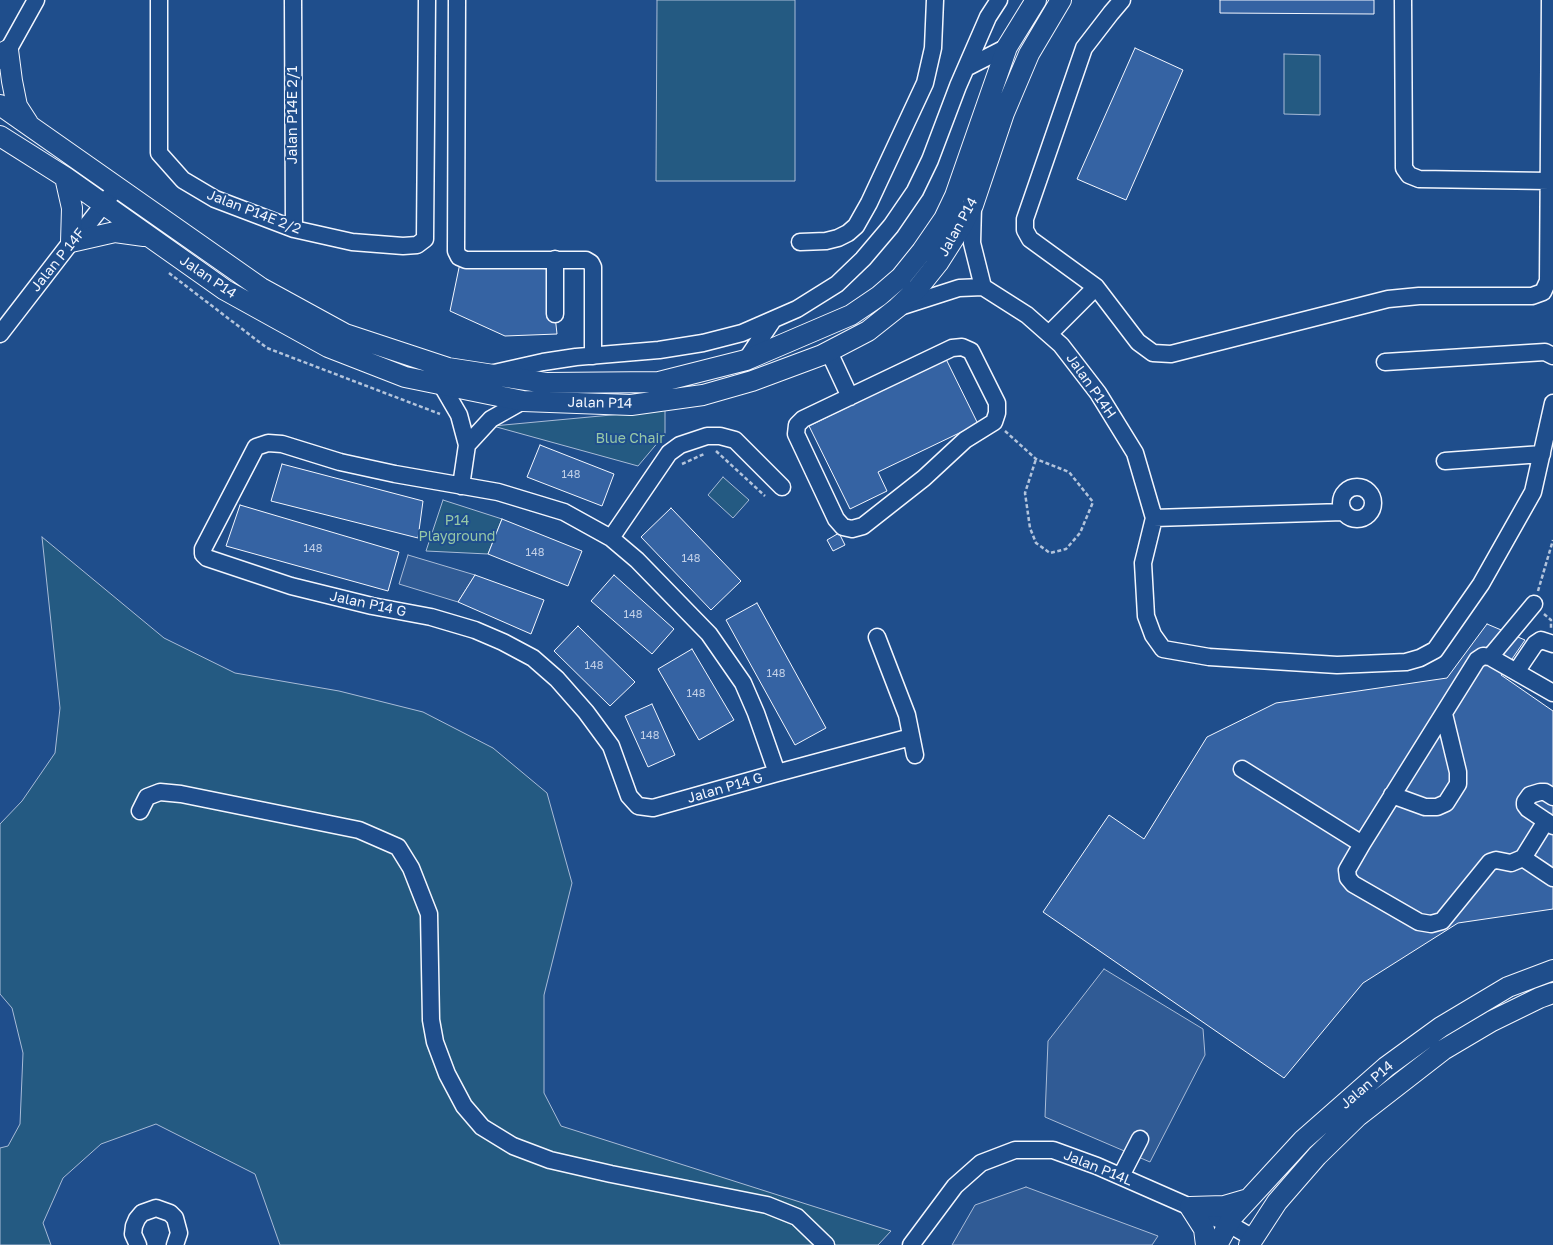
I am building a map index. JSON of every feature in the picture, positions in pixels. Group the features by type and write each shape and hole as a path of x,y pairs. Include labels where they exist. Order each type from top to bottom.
{"main road":[{"name":"Jalan P14","path":"0,105 261,288 345,334 448,368 487,374 546,383 658,382 746,360 851,315 894,283 917,258 944,219 955,196 1007,46 1036,0"},
{"name":"Jalan P14","path":"0,136 64,177 225,290 328,347 405,377 523,401 631,405 703,395 752,381 829,352 868,331 897,308 918,288 938,263 973,204 1004,113 1029,54 1061,0"},
{"path":"3,57 12,81 17,106 30,126"},
{"path":"64,177 72,208 71,242 115,232 149,236"},
{"name":"Jalan P14","path":"1217,1245 1229,1224 1248,1199 1303,1140 1386,1067 1441,1027 1499,992 1553,970"},
{"name":"Jalan P14","path":"1251,1241 1277,1202 1317,1156 1358,1116 1443,1050 1492,1021 1538,998 1553,993"},
{"path":"1190,1207 1224,1206 1248,1199"},
{"path":"1190,1207 1204,1229 1206,1245"}],"street":[{"path":"3,57 36,0"},
{"name":"Jalan P14E 2/2","path":"159,0 160,153 183,180 215,199 294,229 352,242 394,245 417,245 425,238 427,0"},
{"name":"Jalan P14E 2/1","path":"293,0 294,229"},
{"path":"457,0 456,251 459,257 466,260 555,259 586,260 591,263 593,267 593,356"},
{"path":"800,242 826,241 838,238 856,226 869,203 925,83 933,48 935,0"},
{"path":"487,374 543,362 652,351 742,333 798,309 837,284 863,259 891,226 915,191 930,160 988,17 999,0"},
{"path":"1122,0 1084,48 1025,219 1025,230 1030,239 1096,287 1138,342 1153,352 1171,354 1388,299 1419,296 1532,296 1543,292 1548,281 1550,0"},
{"path":"1403,0 1404,168 1409,175 1419,179 1549,181"},
{"path":"966,68 1007,46"},
{"name":"Jalan P 14F","path":"0,334 71,242 117,187"},
{"path":"897,308 960,288 984,287 972,243 973,204"},
{"path":"555,259 555,314"},
{"name":"Jalan P14H","path":"984,287 1027,314 1061,345 1098,393 1135,453 1154,518"},
{"path":"1049,334 1096,287"},
{"path":"746,360 773,320"},
{"path":"962,347 970,351 997,403 997,413 994,422 965,440 924,478 863,526 852,529 843,527 836,519 796,434 798,425 804,418 850,398 952,348 962,347"},
{"path":"829,352 850,398"},
{"path":"1385,362 1545,352 1553,356"},
{"path":"441,384 459,415 467,445 461,486"},
{"path":"467,445 491,419 523,401"},
{"path":"1343,512 1154,518 1143,563 1146,616 1153,635 1163,648 1209,657 1337,665 1406,662 1420,658 1435,650 1481,584 1533,492 1553,402"},
{"path":"611,538 669,453 680,445 707,436 720,436 735,440 782,487"},
{"name":"Jalan P14 G","path":"778,773 743,683 710,634 637,560 611,538 564,512 498,492 340,462 282,444 268,443 256,447 202,549 203,554 207,558 292,586 372,606 431,617 475,630 504,642 532,658 557,679 586,712 611,746 629,796 638,806 653,808 911,737"},
{"path":"1445,461 1542,454"},
{"path":"1504,664 1534,604"},
{"path":"877,637 907,715 914,755"},
{"path":"1504,664 1541,640 1553,644"},
{"path":"1553,692 1504,664 1484,656 1478,660 1362,844 1347,870 1348,878 1353,884 1419,922 1431,924 1442,921 1490,862 1496,860 1511,863 1523,858 1550,823 1525,805 1530,795 1546,792 1553,797"},
{"path":"1392,795 1425,807 1437,807 1446,803 1458,784 1458,772 1444,714"},
{"path":"1242,769 1362,844"},
{"path":"140,811 148,797 160,792 181,794 359,830 398,847 411,868 429,914 431,1020 435,1042 447,1074 464,1106 482,1127 513,1146 550,1160 767,1205 797,1217 826,1245"},
{"path":"1523,858 1553,878"},
{"path":"1121,1176 1140,1139"},
{"name":"Jalan P14L","path":"911,1245 955,1186 981,1163 1014,1150 1054,1150 1121,1176 1229,1224 1251,1241"},
{"path":"138,1245 133,1234 137,1219 149,1209 156,1208 170,1213 175,1218 180,1233 175,1245"}],"path":[{"path":"994,422 1036,459 1069,472 1093,502 1080,533 1066,549 1050,553 1036,543 1030,528 1025,493 1036,459"},
{"path":"715,450 764,496"},
{"path":"679,465 706,454"}],"green space":[{"path":"657,0 795,0 795,181 656,181"},
{"path":"1284,54 1320,55 1320,115 1284,114"},
{"name":"Blue Chair","path":"665,410 665,434 638,466 493,426"},
{"path":"723,477 749,500 733,518 708,495"},
{"name":"P14 Playground","path":"443,500 502,519 488,554 426,551"},
{"path":"42,537 164,638 235,673 339,691 423,712 493,748 547,793 572,883 544,995 544,1093 561,1126 891,1231 878,1245 280,1245 255,1174 156,1124 101,1144 63,1178 43,1223 51,1245 0,1245 0,1148 8,1146 20,1124 23,1053 12,1008 0,994 0,824 22,801 55,753 60,708"}],"shaded area":[{"path":"408,555 475,575 458,602 399,584"},
{"path":"1104,969 1203,1029 1205,1055 1150,1162 1045,1117 1048,1041"},
{"path":"1026,1187 1158,1236 1152,1245 952,1245 975,1205"}],"building":[{"path":"1220,0 1374,0 1374,14 1220,13"},
{"path":"1135,48 1183,70 1126,200 1077,179"},
{"path":"460,263 550,269 557,334 505,336 450,311"},
{"path":"946,359 978,424 878,472 887,491 850,509 809,426"},
{"path":"540,445 614,474 602,506 527,477"},
{"path":"282,464 423,501 418,538 271,501"},
{"path":"240,505 399,552 388,591 226,546"},
{"path":"671,508 741,581 711,610 641,537"},
{"path":"502,519 582,551 568,586 488,554"},
{"path":"839,533 845,545 833,551 827,540"},
{"path":"475,575 544,600 531,634 458,602"},
{"path":"614,575 674,629 652,654 591,601"},
{"path":"757,603 826,728 795,745 726,620"},
{"path":"1487,624 1525,640 1501,675 1553,711 1553,909 1458,923 1363,983 1284,1078 1043,912 1109,815 1144,839 1207,737 1276,703 1447,678"},
{"path":"578,626 635,682 610,706 554,651"},
{"path":"692,649 734,720 699,740 658,669"},
{"path":"652,704 675,755 648,767 625,716"}]}
